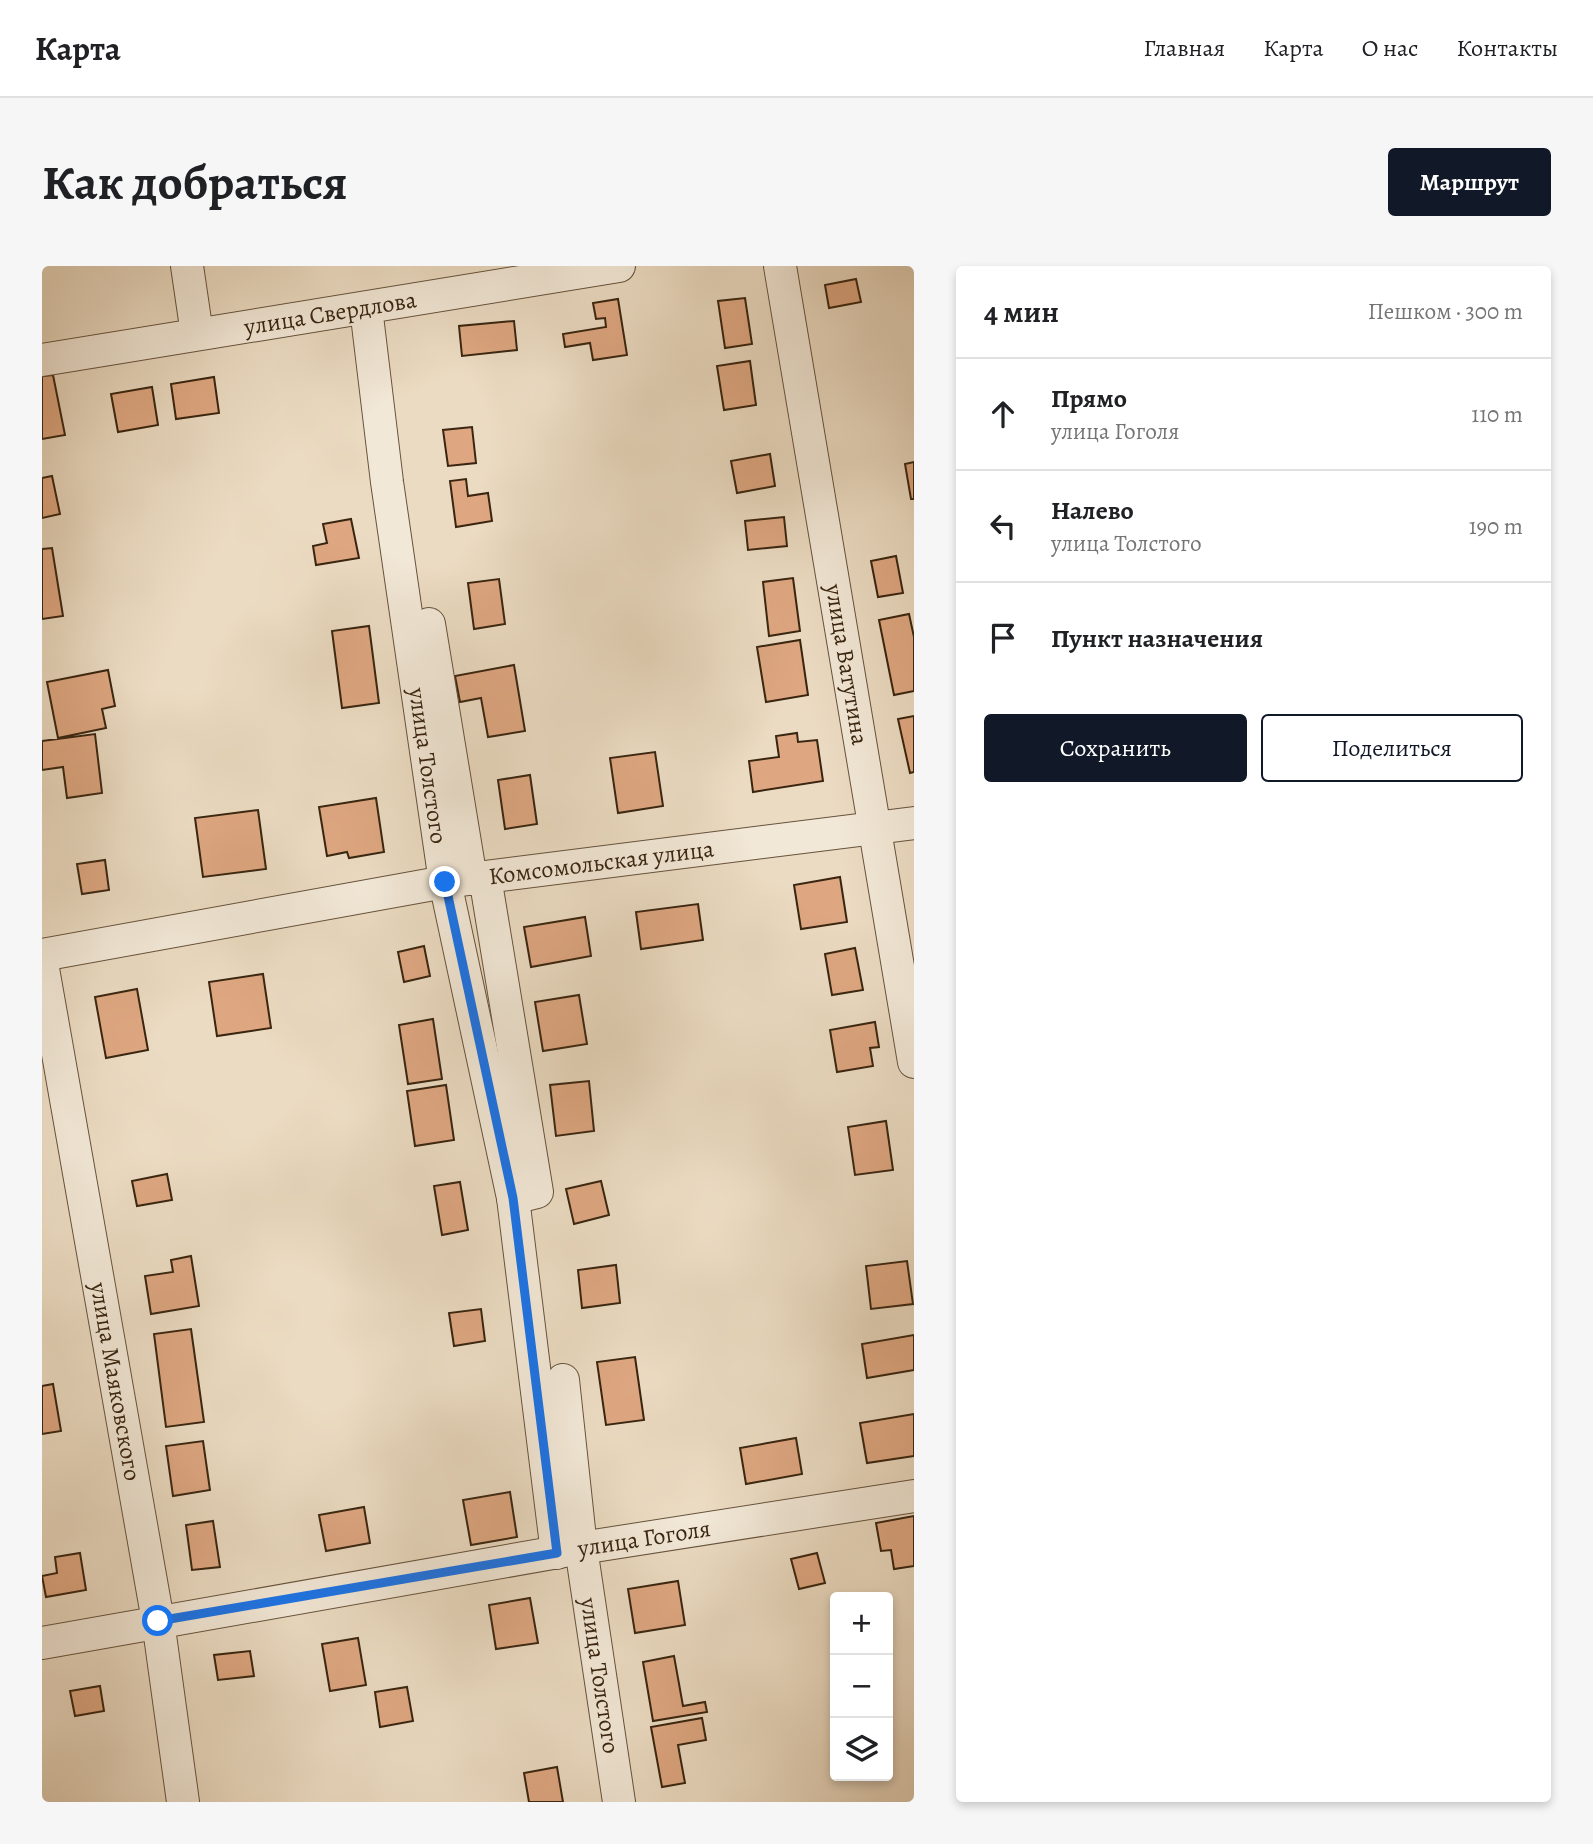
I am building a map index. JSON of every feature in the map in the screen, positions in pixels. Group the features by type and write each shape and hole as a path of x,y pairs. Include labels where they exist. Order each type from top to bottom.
{"street":[{"path":"187,266 197,334"},
{"name":"улица Свердлова","path":"42,360 619,266"},
{"name":"улица Ватутина","path":"780,266 914,1062"},
{"name":"улица Толстого","path":"366,308 387,482 467,879 513,1198 569,1551 619,1802"},
{"name":"Комсомольская улица","path":"42,955 467,879 914,823"},
{"name":"улица Маяковского","path":"42,963 158,1621 183,1802"},
{"path":"564,1380 569,1551"},
{"name":"улица Гоголя","path":"42,1643 569,1551 914,1496"}],"building":[{"path":"856,279 861,302 829,308 825,285"},
{"path":"745,298 752,344 725,348 718,301"},
{"path":"618,299 627,355 593,360 590,343 565,347 563,334 606,327 605,318 596,319 593,303"},
{"path":"514,321 517,350 462,356 459,326"},
{"path":"750,361 756,405 724,410 717,366"},
{"path":"53,375 65,435 42,439 42,376"},
{"path":"214,377 219,413 176,419 171,384"},
{"path":"152,387 158,425 118,432 111,394"},
{"path":"472,427 476,463 448,466 443,430"},
{"path":"770,454 775,486 737,493 731,461"},
{"path":"914,462 914,499 911,499 905,464"},
{"path":"52,476 60,514 42,518 42,478"},
{"path":"466,479 468,496 488,493 492,521 456,527 450,481"},
{"path":"784,517 787,546 748,550 745,521"},
{"path":"351,519 359,558 316,565 313,546 327,543 323,524"},
{"path":"52,548 63,616 42,619 42,549"},
{"path":"896,556 903,593 878,597 871,561"},
{"path":"793,578 800,631 769,636 763,582"},
{"path":"499,579 505,624 474,629 468,583"},
{"path":"909,614 914,637 914,691 894,695 879,620"},
{"path":"369,626 379,703 342,708 332,631"},
{"path":"800,640 808,695 766,702 757,647"},
{"path":"514,665 525,731 488,737 481,698 460,702 455,676"},
{"path":"108,670 115,706 102,709 106,728 58,738 47,682"},
{"path":"914,716 914,772 910,773 898,719"},
{"path":"797,733 798,742 817,740 823,781 753,792 749,761 779,757 776,736"},
{"path":"95,734 102,793 67,798 63,767 42,770 42,741"},
{"path":"655,752 663,806 618,813 610,758"},
{"path":"530,775 537,824 505,829 498,780"},
{"path":"376,798 384,852 349,858 347,852 327,856 319,807"},
{"path":"258,810 266,869 203,877 195,818"},
{"path":"105,860 109,890 82,894 77,864"},
{"path":"840,877 847,922 801,929 794,885"},
{"path":"698,904 703,940 641,949 636,912"},
{"path":"585,917 591,956 531,967 524,927"},
{"path":"424,946 430,976 404,982 398,952"},
{"path":"855,948 863,990 832,995 825,954"},
{"path":"263,974 271,1028 217,1036 209,982"},
{"path":"137,989 148,1050 106,1058 95,997"},
{"path":"579,995 587,1044 543,1051 535,1002"},
{"path":"433,1019 442,1079 408,1084 399,1025"},
{"path":"875,1022 879,1047 870,1048 873,1066 837,1072 830,1030"},
{"path":"589,1081 594,1131 556,1136 550,1085"},
{"path":"446,1085 454,1140 415,1146 407,1091"},
{"path":"886,1121 893,1170 855,1175 848,1127"},
{"path":"167,1174 172,1200 137,1206 132,1181"},
{"path":"601,1181 609,1215 574,1224 566,1189"},
{"path":"460,1182 468,1230 442,1235 434,1186"},
{"path":"191,1256 199,1306 151,1314 145,1276 173,1272 171,1260"},
{"path":"907,1261 913,1304 871,1309 866,1266"},
{"path":"616,1265 620,1303 582,1308 578,1270"},
{"path":"481,1309 485,1341 454,1346 449,1313"},
{"path":"191,1329 204,1422 166,1427 154,1334"},
{"path":"914,1335 914,1370 867,1378 862,1344"},
{"path":"635,1357 644,1420 606,1425 597,1362"},
{"path":"53,1384 61,1431 42,1434 42,1386"},
{"path":"914,1414 914,1456 867,1463 860,1423"},
{"path":"796,1438 802,1474 746,1484 740,1448"},
{"path":"203,1441 210,1490 173,1496 166,1446"},
{"path":"510,1492 517,1537 471,1545 463,1500"},
{"path":"364,1507 370,1543 326,1551 319,1515"},
{"path":"914,1516 914,1566 894,1569 891,1550 881,1551 876,1523"},
{"path":"213,1521 220,1567 192,1570 186,1525"},
{"path":"80,1553 86,1590 46,1597 42,1576 57,1573 55,1557"},
{"path":"817,1553 825,1583 799,1589 791,1559"},
{"path":"678,1581 685,1625 635,1633 628,1589"},
{"path":"530,1598 538,1643 496,1649 489,1605"},
{"path":"358,1638 366,1685 330,1691 322,1644"},
{"path":"250,1651 254,1676 218,1680 214,1655"},
{"path":"674,1656 683,1706 705,1702 707,1712 653,1721 643,1662"},
{"path":"100,1686 104,1711 75,1716 70,1691"},
{"path":"407,1687 413,1721 380,1727 375,1692"},
{"path":"702,1718 706,1740 678,1745 685,1783 662,1787 651,1727"},
{"path":"557,1767 563,1802 529,1802 524,1773"}],"route":[{"path":"158,1621 557,1553 513,1198 445,882"}]}
